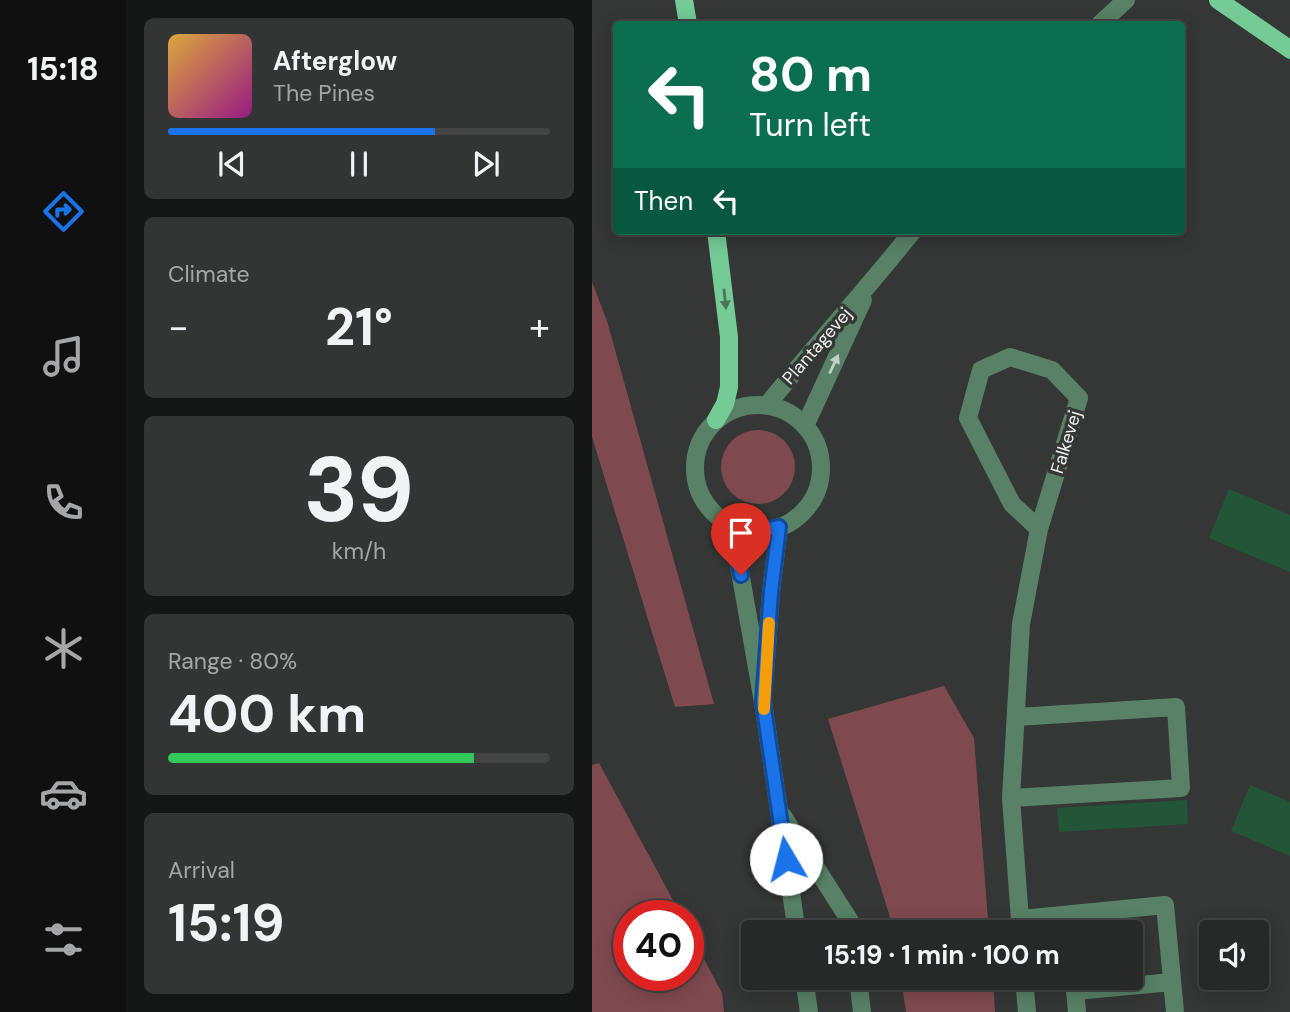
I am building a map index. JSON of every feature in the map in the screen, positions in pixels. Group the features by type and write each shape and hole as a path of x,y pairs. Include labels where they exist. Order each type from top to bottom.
{"main road":[{"path":"684,0 688,21"},
{"path":"1218,0 1290,50"},
{"path":"716,235 728,337 729,387 725,404 716,420"}],"street":[{"path":"1103,21 1126,0"},
{"name":"Plantagevej","path":"767,405 869,287 910,235"},
{"name":"Plantagevej","path":"805,426 869,287"},
{"name":"Falkevej","path":"1021,920 1011,798 1021,624 1039,529 1079,398 1052,370 1010,357 981,370 968,418 1012,504 1039,529"},
{"path":"748,405 767,405 788,412 805,426 814,438 821,468 819,483 805,510 779,527 756,531 732,526 717,516 705,503 697,486 694,468 700,442 716,420 731,410 748,405"},
{"path":"732,526 763,702 795,920"},
{"path":"763,702 779,527"},
{"path":"1011,798 1181,788 1176,707 1016,717"},
{"path":"779,810 849,920"},
{"path":"1089,920 1165,905 1175,1012"},
{"path":"1143,983 1172,982"},
{"path":"805,990 808,1012"},
{"path":"859,990 862,1012"},
{"path":"1025,990 1027,1012"},
{"path":"1075,990 1077,1012"}],"shaded area":[{"path":"592,282 607,321 714,704 675,707 592,437"},
{"path":"758,430 772,433 784,441 792,453 795,467 792,481 784,493 772,501 758,504 744,501 732,493 724,481 721,467 724,453 732,441 744,433"},
{"path":"944,686 974,738 988,920 891,920 828,719"},
{"path":"599,763 673,900 613,900 613,991 704,991 704,959 722,993 724,1012 592,1012 592,765"},
{"path":"903,990 994,990 995,1012 906,1012"}],"building":[{"path":"1229,489 1290,515 1290,572 1209,538"},
{"path":"1250,785 1290,802 1290,856 1231,831"},
{"path":"1187,800 1188,824 1059,832 1057,808"}],"slow traffic":[{"path":"764,709 769,623"}],"route":[{"path":"741,575 732,526 764,531 779,527 763,702 786,859"}]}
